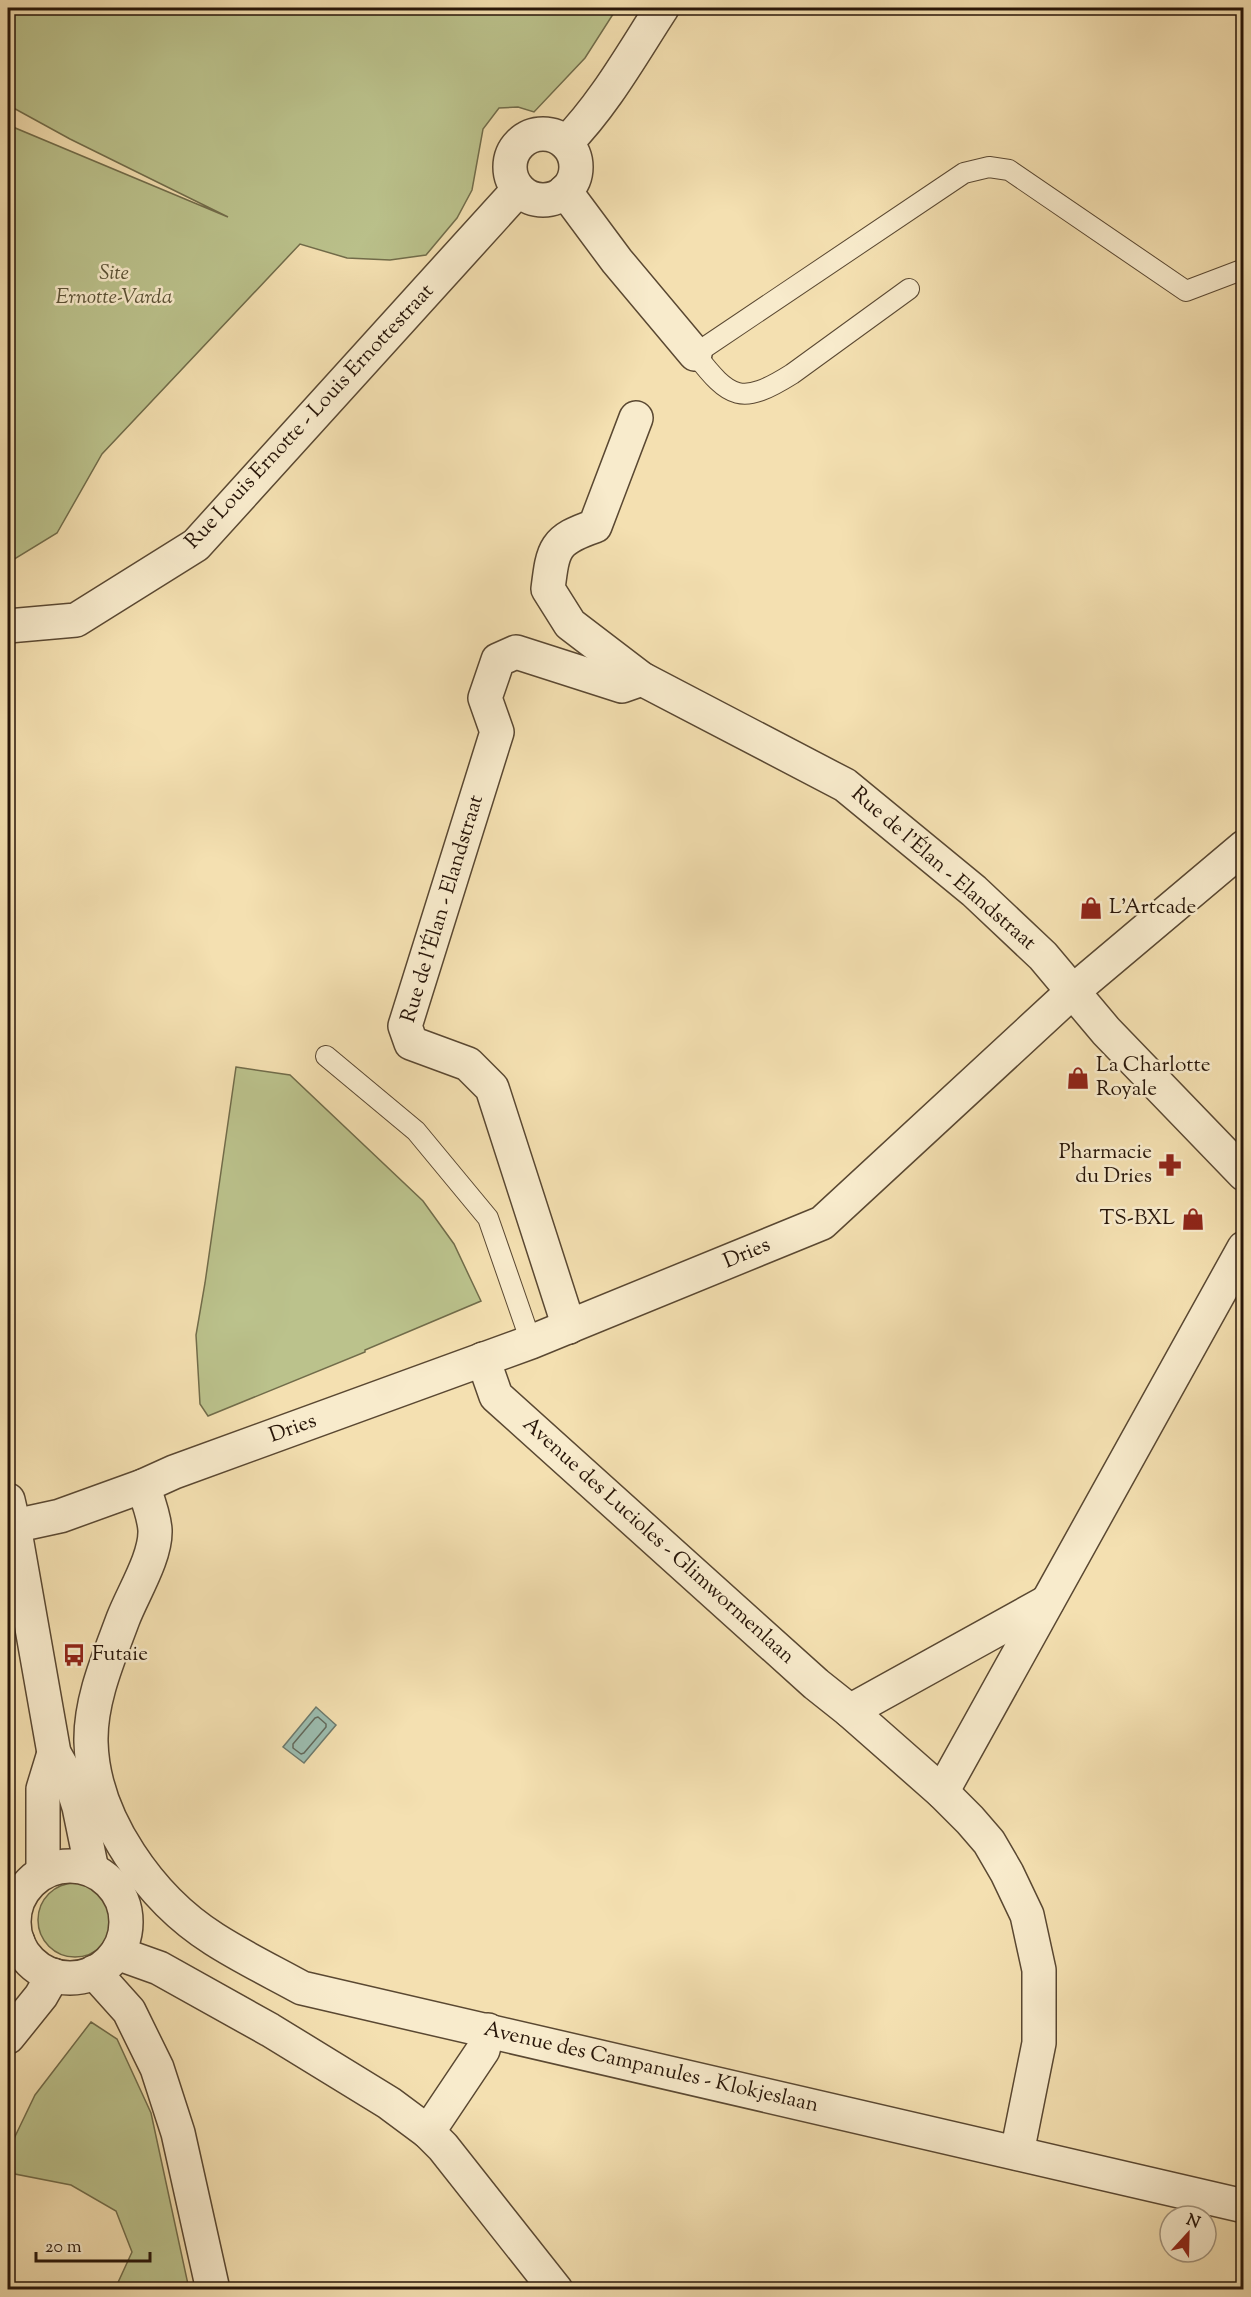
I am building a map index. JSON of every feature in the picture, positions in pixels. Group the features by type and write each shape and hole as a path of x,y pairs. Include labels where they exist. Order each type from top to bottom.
{"street":[{"path":"566,143 586,123 604,98 662,8"},
{"path":"544,134 566,143 574,155 576,168 573,181 565,192 554,198 541,200 529,197 518,190 511,179 509,165 520,142 531,136 544,134"},
{"name":"Rue Louis Ernotte - Louis Ernottestraat","path":"8,626 76,620 196,545 518,190"},
{"path":"565,192 617,261 695,354"},
{"name":"Rue de l'Élan - Elandstraat","path":"636,418 595,526 569,535 552,556 548,589 570,624 642,680 845,785 974,891 1043,956 1106,1031 1244,1174"},
{"name":"Rue de l'Élan - Elandstraat","path":"570,1327 492,1088 468,1064 411,1043 405,1026 497,732 484,698 498,660 516,652 622,686 642,680"},
{"name":"Dries","path":"11,1513 60,1516 531,1342 822,1223 1072,992 1244,847"},
{"path":"942,1792 1244,1248"},
{"name":"Avenue des Lucioles - Glimwormenlaan","path":"483,1359 496,1396 816,1684 942,1792 989,1842 1028,1915 1039,1970 1039,2043 1017,2153"},
{"name":"Avenue des Campanules - Klokjeslaan","path":"143,1486 155,1528 154,1545 123,1620 97,1696 91,1740 94,1769 103,1802 124,1848 149,1881 191,1921 213,1938 302,1988 1244,2206"},
{"path":"11,1513 54,1753 72,1785 92,1870"},
{"path":"850,1711 1047,1602"},
{"path":"43,1872 44,1789 54,1753"},
{"path":"59,1866 76,1866 92,1870 106,1879 117,1891 124,1906 126,1922 124,1938 105,1963 74,1977 53,1975 38,1968 26,1956 12,1935 16,1904 26,1887 43,1872 59,1866"},
{"path":"105,1963 159,1968 270,2030 388,2103 428,2132 442,2147 556,2289"},
{"path":"105,1963 157,2068 178,2133 213,2289"},
{"path":"8,2037 41,1996 53,1975"},
{"path":"428,2132 483,2050 488,2030"}],"lane":[{"path":"909,289 792,374 759,391 736,394 726,389 695,354 964,173 989,167 1009,170 1186,291 1244,269"},
{"path":"326,1056 416,1131 488,1218 531,1342"}],"green space":[{"name":"Site Ernotte-Varda","path":"8,8 617,8 585,58 534,112 518,107 499,108 483,129 472,190 457,218 426,255 390,260 347,258 300,244 102,454 57,533 8,563 8,125 228,217 70,139 8,105"},
{"path":"236,1067 290,1075 423,1201 454,1244 481,1301 365,1350 365,1352 208,1416 200,1404 196,1335"},
{"path":"68,1883 82,1883 96,1889 106,1899 112,1913 110,1934 96,1951 82,1957 68,1957 54,1951 44,1941 38,1927 38,1913 44,1899 54,1889"},
{"path":"91,2022 117,2039 151,2113 189,2289 115,2289 132,2252 116,2211 71,2185 15,2174 8,2151 35,2095"}],"water":[{"path":"316,1707 336,1725 304,1763 283,1747"}],"place":[{"name":"L'Artcade","path":"1091,908"},
{"name":"La Charlotte Royale","path":"1078,1078"},
{"name":"Pharmacie du Dries","path":"1170,1165"},
{"name":"TS-BXL","path":"1193,1219"},
{"name":"Futaie","path":"74,1655"}]}
